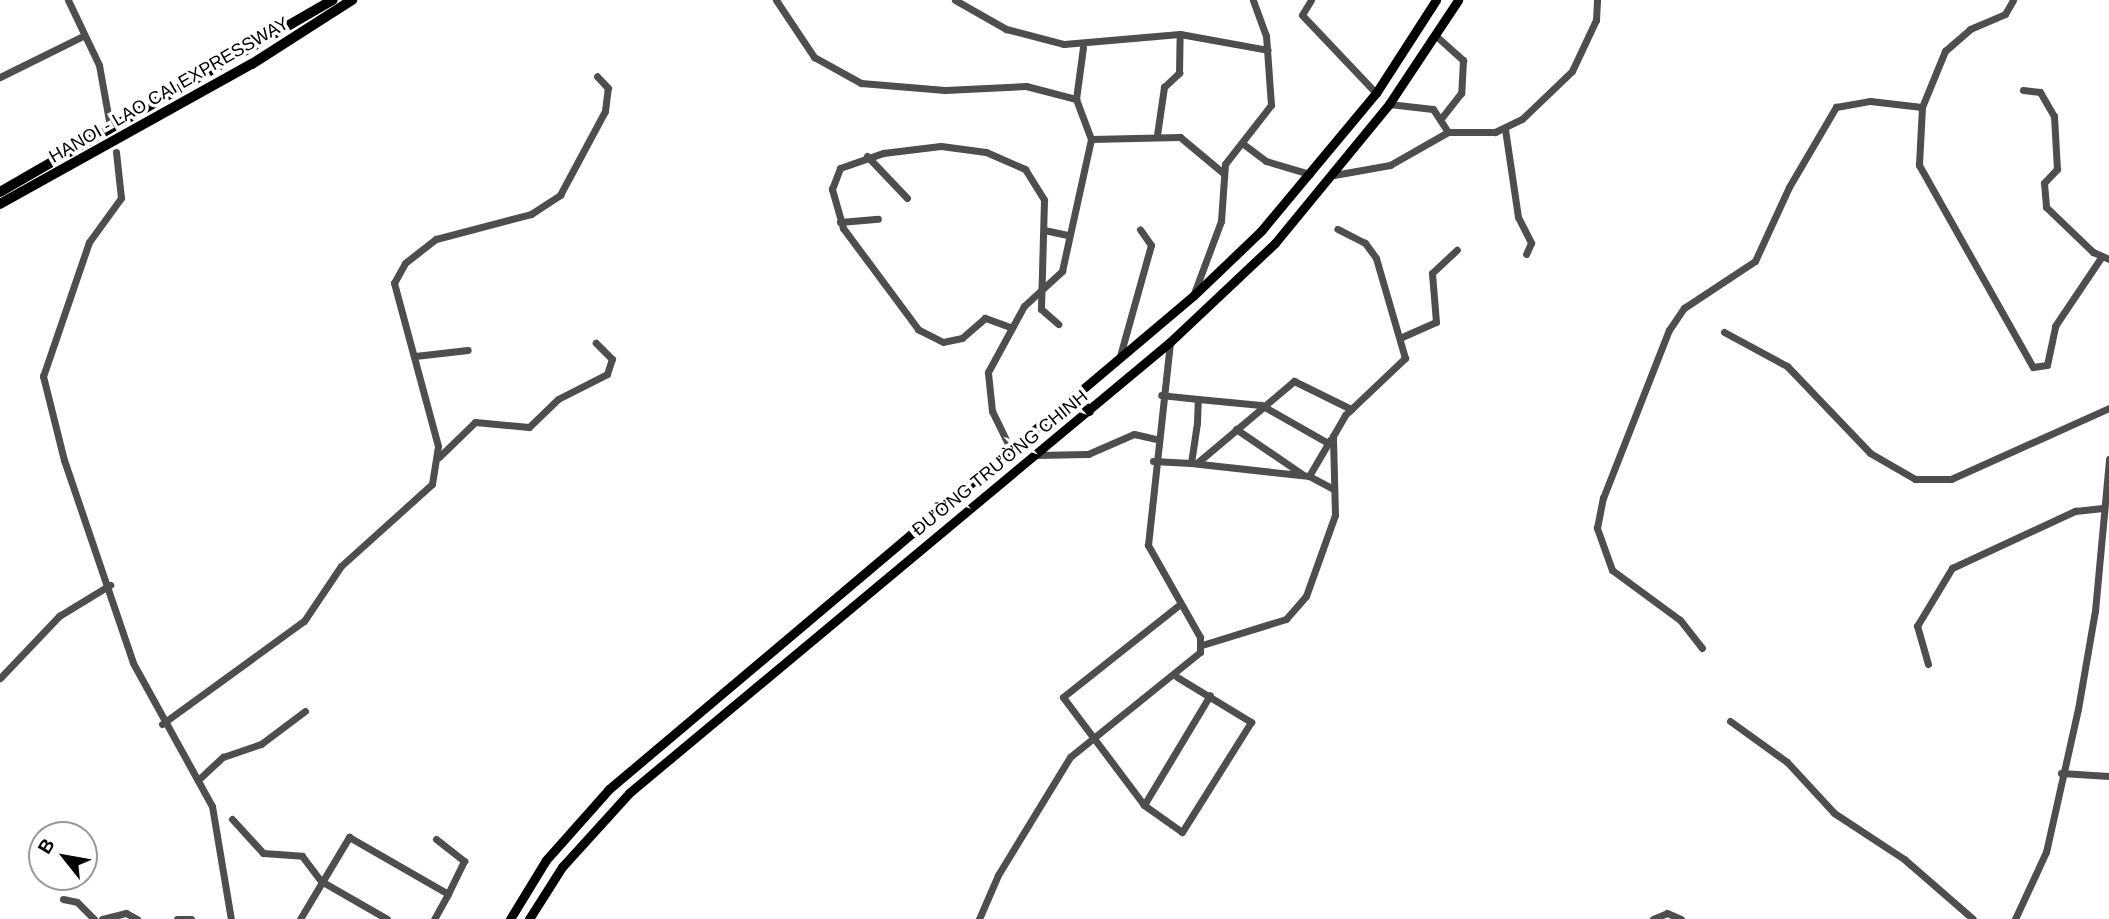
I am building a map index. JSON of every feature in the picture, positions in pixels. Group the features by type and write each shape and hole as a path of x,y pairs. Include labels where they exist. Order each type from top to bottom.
{"highway":[{"name":"HANOI - LAO CAI EXPRESSWAY","path":"0,192 332,0"},
{"name":"HANOI - LAO CAI EXPRESSWAY","path":"0,204 252,64 352,0"}],"main road":[{"name":"ĐƯỜNG TRƯỜNG CHINH","path":"510,919 546,860 607,790 1193,296 1311,175 1376,93 1436,0"},
{"name":"ĐƯỜNG TRƯỜNG CHINH","path":"529,919 562,867 619,803 1170,342 1275,243 1334,175 1390,104 1458,0"},
{"path":"1426,17 1441,26"},
{"path":"1075,394 1089,411"},
{"path":"607,790 619,803"}],"street":[{"path":"68,0 81,37 99,65 110,126"},
{"path":"776,0 814,57 861,83 945,90 1026,86 1076,99"},
{"path":"955,0 1006,29 1083,47 1180,34 1268,50"},
{"path":"1193,296 1221,221 1222,172 1271,105 1268,50 1253,0"},
{"path":"1311,0 1302,15 1376,93"},
{"path":"1334,175 1387,166 1448,132 1505,128 1566,80 1596,20 1597,0"},
{"path":"2013,0 2005,14 1970,29 1945,51 1922,107 1919,165 2033,367 2047,365 2055,326 2105,257 2046,207 2044,183 2057,169 2054,116 2040,92 2023,90"},
{"path":"1157,135 1164,87 1179,72 1180,34"},
{"path":"1435,35 1463,60 1457,80 1461,92 1442,117"},
{"path":"0,77 81,37"},
{"path":"1010,448 992,411 988,380 1010,327 1041,285 1062,271 1067,235 1091,139 1076,99 1083,47"},
{"path":"162,724 304,621 341,566 432,484 439,457 415,356 394,289 397,276 436,239 523,217 555,201 575,176 605,111 608,88 597,76"},
{"path":"1702,648 1680,620 1616,575 1597,528 1612,466 1652,385 1662,341 1684,308 1755,261 1788,187 1836,107 1870,101 1922,107"},
{"path":"1390,104 1433,109 1442,117 1448,132"},
{"path":"1505,128 1518,217 1531,243 1526,254"},
{"path":"1091,139 1157,135 1187,139 1222,172"},
{"path":"1242,143 1266,161 1311,175"},
{"path":"1010,327 985,318 955,341 930,338 874,275 840,222 832,194 837,173 867,156 941,146 997,156 1039,185 1044,230 1041,309 1058,324"},
{"path":"116,152 121,198 89,242 43,376 64,460 110,585 132,663 162,724 198,780 219,832 231,919"},
{"path":"867,156 907,198"},
{"path":"840,222 878,219"},
{"path":"1120,356 1151,245 1140,229"},
{"path":"1306,475 1352,409 1404,361 1402,337 1372,251 1337,229"},
{"path":"1044,230 1067,235"},
{"path":"1402,337 1436,322 1432,273 1457,250"},
{"path":"1724,332 1787,366 1870,453 1915,479 1951,478 2109,408"},
{"path":"439,457 475,422 529,428 558,399 607,374 612,359 596,342"},
{"path":"1170,342 1155,439 1148,545 1202,645"},
{"path":"415,356 468,350"},
{"path":"1194,463 1214,449 1261,405 1299,380 1352,409"},
{"path":"1161,395 1261,405 1331,440"},
{"path":"1194,463 1198,399"},
{"path":"1236,429 1306,475 1333,489"},
{"path":"1035,455 1081,456 1134,434 1155,439"},
{"path":"979,919 1054,778 1091,738 1177,677 1202,645 1293,614 1327,547 1335,515 1331,440"},
{"path":"1214,449 1219,466"},
{"path":"2015,919 2046,852 2095,611 2109,459"},
{"path":"1153,461 1306,475"},
{"path":"1928,664 1917,626 1952,568 2076,511 2103,508"},
{"path":"0,678 60,616 110,585"},
{"path":"1177,677 1248,717 1248,730 1187,828 1178,830 1144,805 1091,738 1065,694 1180,605"},
{"path":"1144,805 1210,695"},
{"path":"198,780 223,757 261,744 305,710"},
{"path":"1730,720 1787,762 1834,813 1904,859 1973,919"},
{"path":"2062,773 2109,776"},
{"path":"232,819 263,853 302,856 321,881 387,919"},
{"path":"300,919 349,837 448,894"},
{"path":"434,919 464,861 436,839"},
{"path":"63,900 77,902 94,919"},
{"path":"102,919 126,913 137,919"},
{"path":"1653,919 1667,913 1681,919"},
{"path":"177,919 191,919"}]}
